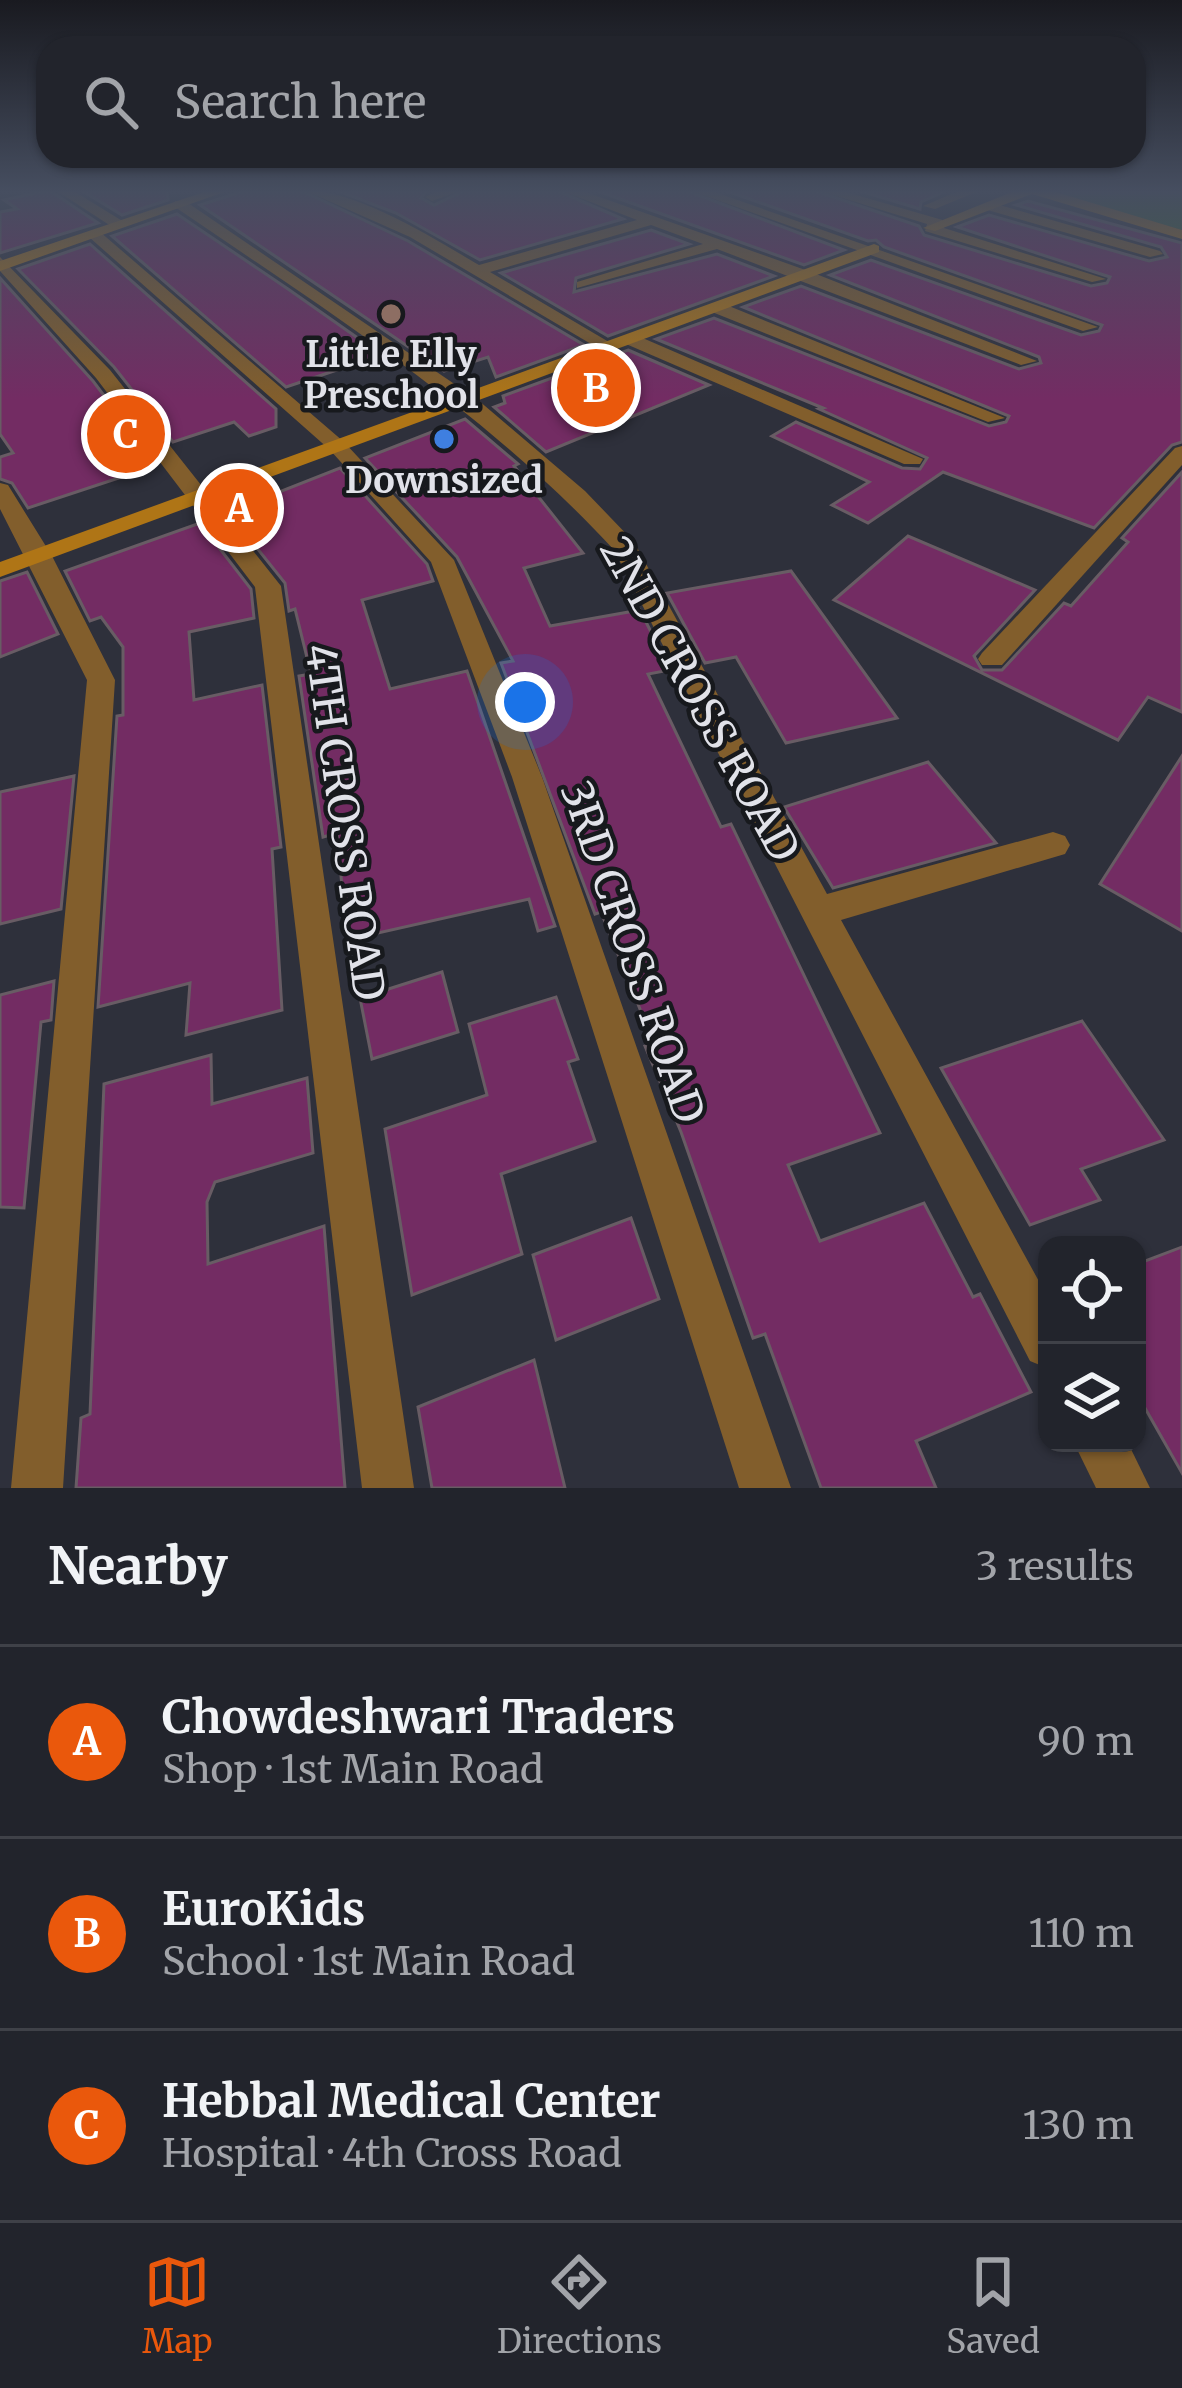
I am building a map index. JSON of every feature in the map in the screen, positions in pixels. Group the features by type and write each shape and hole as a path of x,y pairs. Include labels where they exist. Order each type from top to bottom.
{"street":[{"name":"3RD CROSS ROAD","path":"123,259 337,446 442,560 527,777 765,1488"},
{"name":"2ND CROSS ROAD","path":"260,259 464,400 581,496 625,547 1038,1327"},
{"path":"454,259 608,349"},
{"path":"473,272 516,259"},
{"path":"583,285 668,259"},
{"path":"763,259 1028,361"},
{"path":"0,571 847,259"},
{"path":"903,259 1089,327"},
{"path":"1038,259 1098,279"},
{"name":"4TH CROSS ROAD","path":"1,264 103,374 268,586 388,1488"},
{"path":"718,308 995,418"},
{"path":"632,340 911,459"},
{"path":"992,659 1182,452"},
{"path":"0,490 40,556 101,680 37,1488"},
{"path":"815,912 1053,845"},
{"path":"1105,1452 1124,1488"}],"building":[{"path":"46,259 107,259 276,409 276,427 249,436 234,422 173,442 114,367 18,269"},
{"path":"139,259 244,259 382,355 286,387"},
{"path":"280,259 439,259 584,345 496,377 488,357 444,371"},
{"path":"548,259 638,259 576,278 574,292 697,259 731,259 774,276 608,336 501,273"},
{"path":"919,259 1004,259 1091,286 1107,283 1110,277 1056,259 1182,259 1182,442 1172,445 1094,528 943,472 868,523 832,505 869,482 772,436 796,422 902,468 920,469 927,458 819,409 823,408 656,339 714,318 989,426 1006,422 1009,416 743,307 801,286 1019,369 1041,363 1039,357 830,275 871,260 1081,335 1099,331 1102,325"},
{"path":"0,278 93,381 146,451 139,453 152,467 28,508 12,483 0,479 0,457 13,453 0,434"},
{"path":"628,350 709,385 546,452 494,407 505,403 503,396"},
{"path":"465,419 518,464 514,466 583,553 524,568 550,626 640,610 670,670 648,674 721,827 731,824 880,1133 788,1165 820,1241 924,1203 973,1297 980,1294 1031,1392 916,1441 936,1488 821,1488 765,1334 753,1338 681,1132 645,1046 654,1044 601,912 595,914 501,663 513,661 457,557 365,458"},
{"path":"340,468 427,564 433,581 362,600 390,689 467,671 555,926 538,931 529,899 347,940 337,833 323,837 299,676 311,674 295,609 289,611 285,583 228,512"},
{"path":"1182,472 1182,712 1148,697 1118,740 834,600 908,536 1035,590 974,656 982,670 1002,670 1064,603 1071,606 1128,542 1122,538"},
{"path":"200,523 251,589 254,618 189,632 194,700 262,685 281,847 272,849 282,1010 186,1035 190,983 98,1007 117,716 123,715 123,647 101,617 90,621 65,571"},
{"path":"791,571 897,718 786,743 736,657 705,663 667,593"},
{"path":"27,572 58,634 0,657 0,581"},
{"path":"1182,756 1182,931 1100,884"},
{"path":"928,762 996,843 833,888 784,807"},
{"path":"74,776 61,909 0,924 0,792"},
{"path":"442,972 458,1032 372,1059 360,998"},
{"path":"54,981 51,1020 41,1022 24,1208 0,1207 0,995"},
{"path":"556,997 578,1059 568,1062 595,1141 501,1174 522,1254 412,1295 385,1129 487,1095 469,1024"},
{"path":"1082,1021 1164,1140 1081,1169 1100,1200 1030,1225 941,1068"},
{"path":"211,1055 212,1104 307,1078 313,1153 215,1182 207,1202 208,1264 324,1226 345,1488 76,1488 81,1418 90,1414 104,1084"},
{"path":"631,1218 659,1299 556,1340 533,1255"},
{"path":"1182,1247 1182,1473 1146,1410 1146,1261"},
{"path":"534,1360 565,1488 432,1488 418,1407"}],"place":[{"name":"Little Elly Preschool","path":"391,314"},
{"name":"EuroKids","path":"596,388"},
{"name":"Hebbal Medical Center","path":"126,434"},
{"name":"Downsized","path":"444,439"},
{"name":"Chowdeshwari Traders","path":"239,508"}]}
